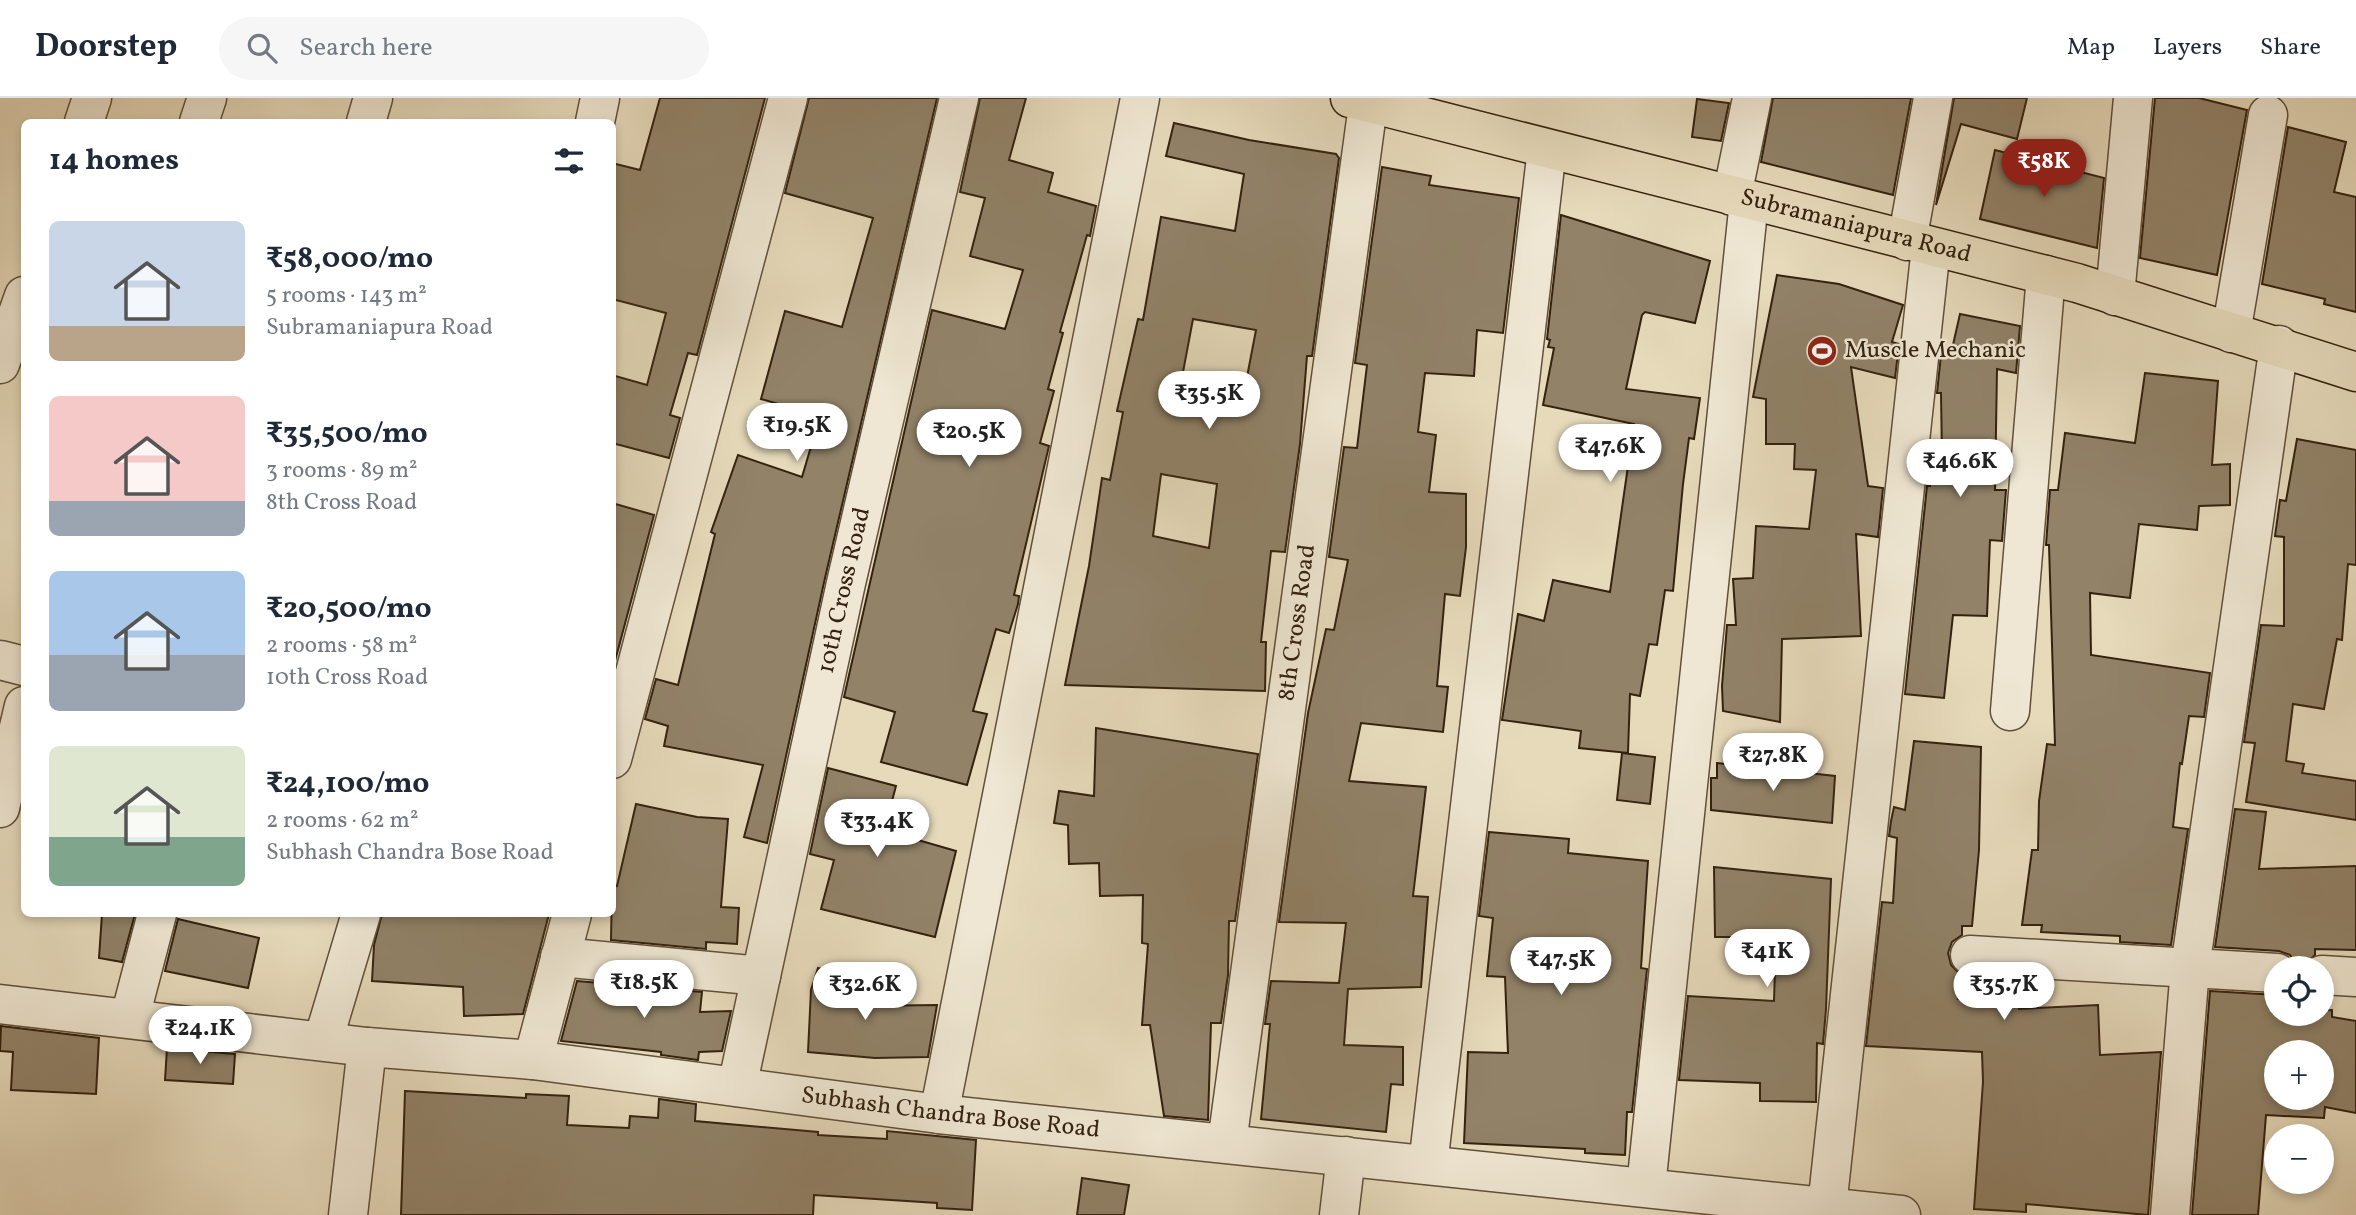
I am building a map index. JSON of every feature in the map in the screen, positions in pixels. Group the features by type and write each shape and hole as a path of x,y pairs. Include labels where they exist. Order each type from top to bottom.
{"main road":[{"name":"Subramaniapura Road","path":"1362,100 2046,275 2231,333 2279,345 2356,372"}],"street":[{"path":"85,119 92,98"},
{"path":"200,119 207,98"},
{"path":"367,119 373,98"},
{"path":"596,119 600,98"},
{"path":"616,744 788,98"},
{"name":"10th Cross Road","path":"737,1087 846,583 959,98"},
{"path":"939,1114 1140,98"},
{"path":"1646,1187 1752,98"},
{"path":"1826,1207 1933,98"},
{"path":"2115,296 2133,98"},
{"name":"8th Cross Road","path":"1227,1143 1362,100"},
{"path":"2231,333 2267,116"},
{"path":"1428,1165 1547,149"},
{"path":"2010,712 2046,275"},
{"path":"0,364 21,304"},
{"path":"2170,1215 2190,968 2279,345"},
{"path":"0,660 21,665"},
{"path":"0,808 21,719"},
{"path":"130,1017 156,917"},
{"path":"323,1041 359,917"},
{"path":"533,1060 571,917"},
{"path":"1970,955 2264,972"},
{"path":"560,957 761,976"},
{"path":"2334,976 2356,977"},
{"name":"Subhash Chandra Bose Road","path":"0,1004 130,1017 367,1047 533,1060 939,1114 1901,1215"},
{"path":"348,1215 367,1047"},
{"path":"1339,1215 1346,1156"}],"building":[{"path":"660,98 765,98 697,355 688,353 670,415 680,418 669,458 616,444 616,376 647,385 666,313 616,300 616,164 640,170"},
{"path":"809,98 937,98 825,578 767,843 744,837 763,765 664,746 668,726 645,719 656,679 678,685 715,534 711,532 738,455 802,477 820,416 761,399 785,311 842,327 873,218 785,193"},
{"path":"980,98 1026,98 1009,160 1053,173 1048,192 1096,206 1090,236 1087,235 1060,332 1063,333 1048,389 1054,391 1040,443 1049,446 1014,595 1019,596 1018,604 1009,633 996,629 973,711 987,714 967,785 881,762 895,712 844,697 932,310 1005,329 1023,270 970,256 985,198 960,192"},
{"path":"1773,98 1911,98 1893,195 1761,162"},
{"path":"1954,98 2027,98 2017,139 1961,124 1936,205"},
{"path":"2155,98 2199,98 2247,110 2217,275 2140,258"},
{"path":"1697,99 1729,103 1721,141 1692,137"},
{"path":"1174,123 1249,140 1336,154 1339,158 1312,356 1307,356 1300,444 1285,552 1271,551 1261,642 1266,642 1265,691 1065,685 1089,566 1102,478 1110,480 1123,412 1117,411 1138,319 1143,320 1161,217 1235,231 1244,174 1166,156","holes":["1193,319 1256,330 1242,403 1180,388","1161,474 1217,484 1209,548 1153,536"]},
{"path":"2288,127 2346,142 2334,192 2356,197 2356,312 2324,304 2325,299 2262,284"},
{"path":"1995,150 2104,178 2097,248 1980,219"},
{"path":"1382,167 1431,176 1429,185 1519,198 1503,333 1477,330 1474,376 1425,373 1418,432 1436,435 1429,492 1466,494 1466,547 1460,596 1445,594 1437,686 1448,687 1443,732 1361,723 1349,781 1426,787 1413,896 1428,897 1421,987 1348,989 1344,1045 1403,1047 1403,1085 1391,1084 1386,1132 1261,1119 1270,1024 1265,1024 1271,981 1339,983 1346,923 1279,922 1308,713 1326,629 1334,630 1348,560 1329,557 1344,447 1357,448 1367,365 1355,363"},
{"path":"1561,215 1710,261 1695,323 1645,312 1642,315 1626,389 1700,398 1694,439 1689,438 1673,591 1665,590 1657,645 1649,644 1640,696 1630,694 1628,753 1579,748 1581,731 1502,720 1518,614 1544,621 1553,580 1610,592 1634,424 1543,405 1554,348 1548,347 1550,340 1547,339"},
{"path":"1777,275 1839,284 1903,305 1892,342 1899,344 1895,378 1851,367 1868,486 1883,488 1878,537 1856,534 1861,636 1782,639 1780,722 1723,711 1722,686 1727,625 1736,625 1733,579 1753,578 1756,526 1809,529 1816,470 1794,469 1795,444 1766,444 1766,399 1753,397"},
{"path":"1960,314 2020,326 2016,373 1997,369 1995,490 2006,490 2002,541 1990,540 1987,616 1953,615 1944,698 1905,694 1927,486 1930,486 1930,460 1942,460 1941,393 1937,393 1941,355 1950,358"},
{"path":"2145,373 2218,381 2212,465 2230,464 2230,505 2199,506 2197,530 2139,524 2130,598 2090,593 2091,655 2210,673 2204,717 2189,716 2182,764 2180,763 2173,827 2188,829 2171,945 2120,942 2120,936 2041,932 2042,925 2022,925 2032,850 2038,850 2039,801 2047,744 2055,745 2049,545 2046,545 2050,490 2058,490 2065,433 2135,443"},
{"path":"2297,439 2356,450 2356,565 2348,564 2342,640 2337,639 2324,709 2293,704 2286,761 2304,764 2302,773 2356,781 2356,820 2246,802 2255,743 2244,742 2261,625 2284,626 2284,537 2275,536 2280,500 2286,501"},
{"path":"616,504 654,515 616,657"},
{"path":"1096,728 1258,754 1235,921 1229,921 1228,975 1221,1023 1211,1023 1208,1120 1164,1116 1150,1025 1142,1025 1148,944 1142,943 1143,895 1100,896 1099,863 1069,864 1068,825 1054,823 1059,791 1094,796"},
{"path":"1914,741 1981,747 1979,850 1972,926 1962,926 1962,935 1952,942 1948,953 1951,965 1960,974 1958,999 2018,997 2019,1009 2098,1005 2100,1055 2161,1052 2148,1215 2026,1204 2026,1212 1974,1209 1983,1082 1982,1052 1866,1046 1882,902 1893,903 1897,838 1889,836 1891,821 1894,807 1905,810"},
{"path":"1622,753 1655,757 1650,804 1617,800"},
{"path":"1717,763 1835,776 1832,823 1711,810 1711,778 1717,778"},
{"path":"828,768 896,786 885,827 890,829 890,832 956,851 935,937 821,909 834,860 810,854"},
{"path":"636,804 697,817 728,819 721,907 739,908 737,944 706,942 706,949 611,940 611,917 616,917 617,886"},
{"path":"2235,809 2266,812 2259,869 2356,866 2356,950 2315,949 2314,956 2291,956 2279,951 2215,947"},
{"path":"1489,832 1569,839 1568,853 1648,861 1641,968 1647,969 1632,1112 1627,1112 1625,1155 1585,1153 1585,1149 1464,1143 1468,1052 1508,1053 1505,977 1487,976 1493,918 1479,916"},
{"path":"1714,867 1831,879 1826,1009 1823,1044 1817,1043 1816,1102 1760,1101 1760,1083 1679,1080 1688,996 1774,1001 1776,937 1715,937"},
{"path":"102,917 134,917 122,962 99,958"},
{"path":"381,917 548,917 523,1014 464,1016 463,987 372,981 374,945"},
{"path":"178,919 259,938 248,988 165,971"},
{"path":"818,968 866,981 859,1006 937,1005 928,1057 875,1058 808,1052 811,990"},
{"path":"577,981 702,992 700,1012 731,1011 722,1051 699,1052 698,1060 661,1055 661,1052 561,1041"},
{"path":"2210,991 2264,994 2264,1026 2334,1026 2334,1017 2356,1021 2356,1113 2334,1109 2334,1040 2264,1040 2264,1110 2325,1110 2324,1118 2266,1115 2258,1215 2192,1215"},
{"path":"1,1026 99,1038 96,1094 11,1090 13,1052 0,1051"},
{"path":"167,1048 235,1054 233,1084 165,1080"},
{"path":"405,1091 526,1098 526,1094 569,1096 567,1125 629,1128 630,1116 658,1118 659,1099 696,1104 695,1121 818,1132 818,1135 887,1139 887,1131 976,1140 972,1210 937,1208 937,1203 814,1195 813,1215 401,1215"},
{"path":"1082,1178 1129,1185 1124,1215 1077,1215"}],"place":[{"name":"Muscle Mechanic","path":"1822,351"}]}
